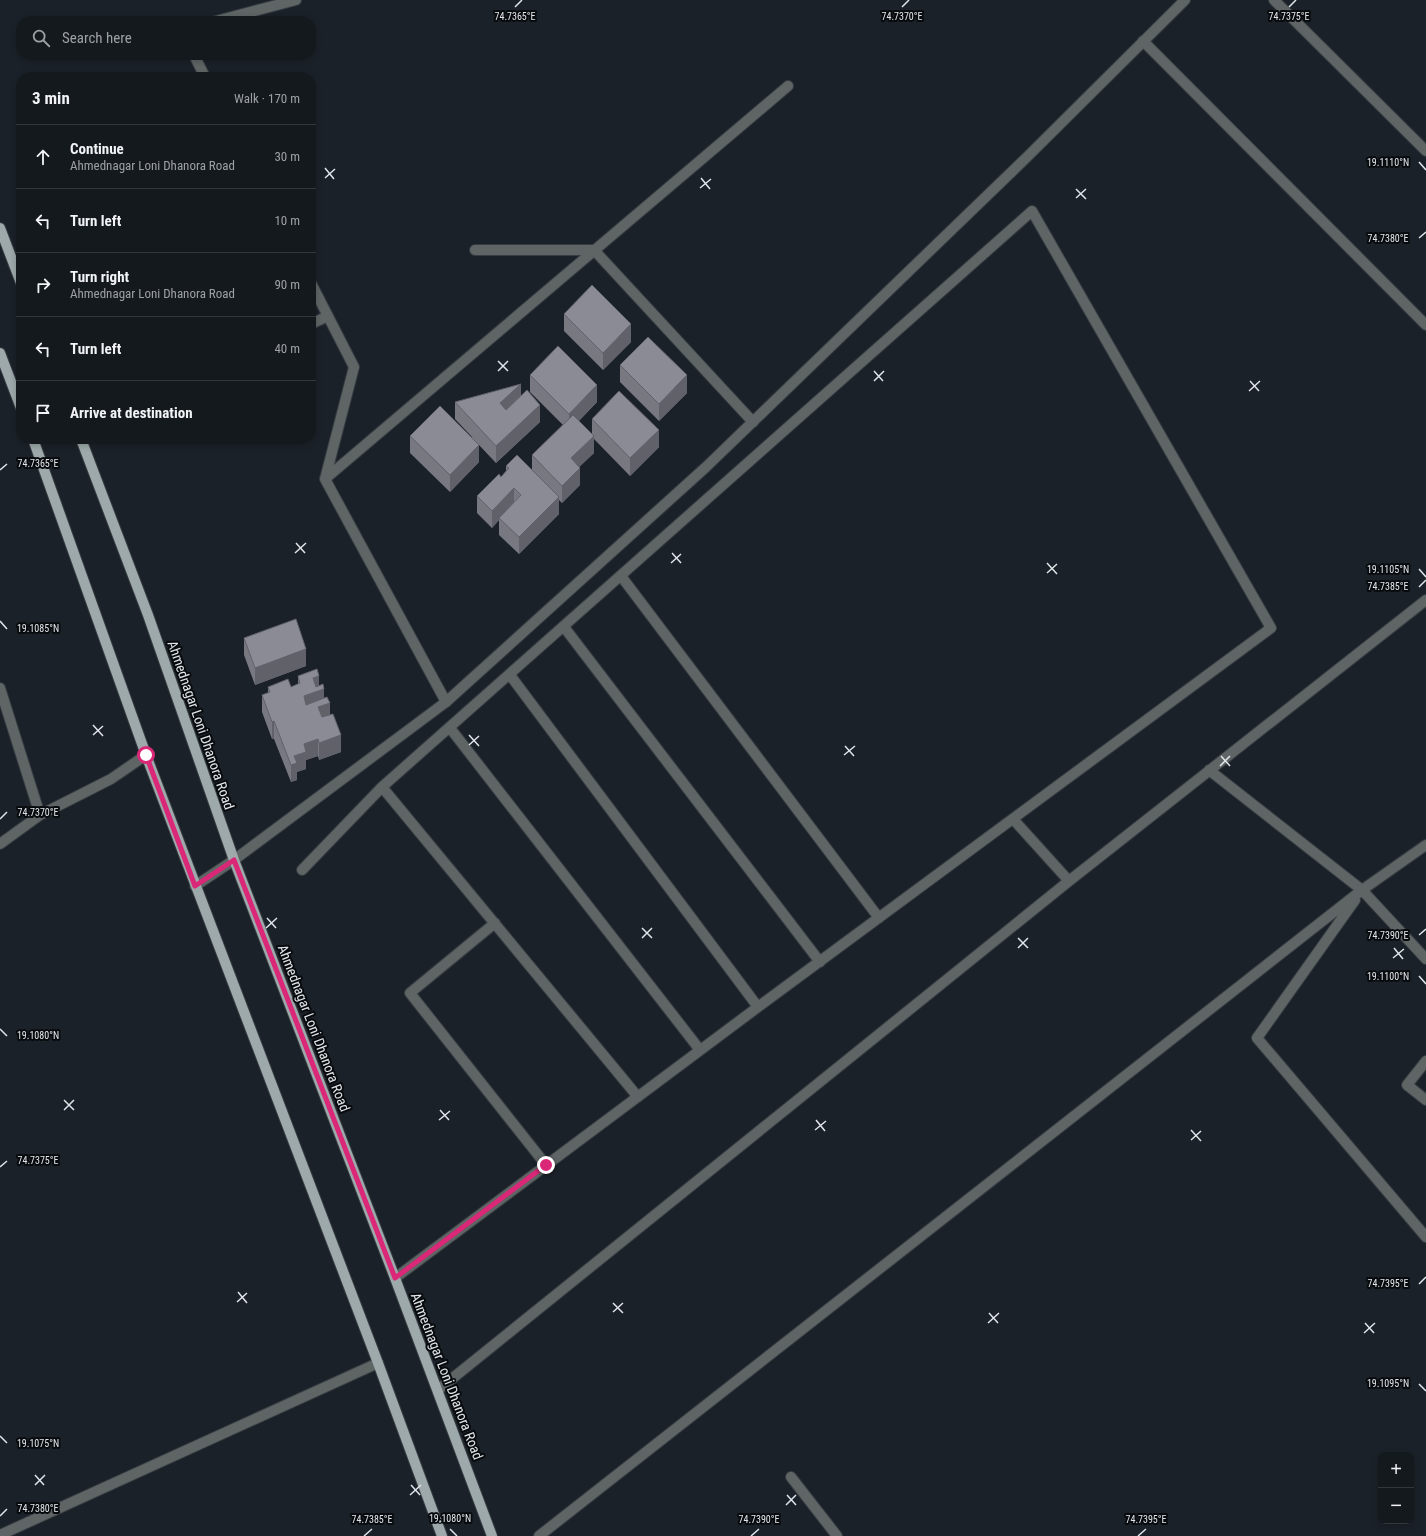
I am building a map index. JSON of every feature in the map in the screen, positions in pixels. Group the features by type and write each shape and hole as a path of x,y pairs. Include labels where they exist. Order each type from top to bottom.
{"main road":[{"path":"0,228 16,269"},
{"path":"0,353 16,395"},
{"path":"35,444 146,755 378,1363 442,1536"},
{"name":"Ahmednagar Loni Dhanora Road","path":"83,444 148,615 234,860 438,1390 492,1536"}],"street":[{"path":"235,16 296,0"},
{"path":"195,886 234,860 446,702 706,468 1026,158 1185,0"},
{"path":"1274,0 1426,151"},
{"path":"1144,42 1426,326"},
{"path":"196,60 202,72"},
{"path":"325,479 788,86"},
{"path":"302,870 382,787 622,576 1032,211 1271,628 700,1050 395,1278"},
{"path":"475,250 594,250 753,422"},
{"path":"316,293 354,368 325,479 446,702"},
{"path":"316,322 328,316"},
{"path":"622,576 880,918"},
{"path":"438,1390 1070,881 1426,600"},
{"path":"564,627 820,962"},
{"path":"510,675 758,1007"},
{"path":"0,688 40,815"},
{"path":"450,728 700,1050"},
{"path":"0,844 40,815 111,779 146,755"},
{"path":"1209,770 1362,890 1426,959"},
{"path":"382,787 638,1097"},
{"path":"1013,819 1070,881"},
{"path":"539,1536 1362,890 1426,845"},
{"path":"1362,890 1257,1038 1426,1237"},
{"path":"495,923 410,993 546,1165"},
{"path":"1426,1061 1407,1085 1426,1100"},
{"path":"0,1536 378,1363"},
{"path":"791,1477 837,1536"}],"building":[{"path":"592,285 631,324 603,353 564,314"},
{"path":"648,337 687,375 659,404 620,365"},
{"path":"558,346 597,385 569,414 530,375"},
{"path":"521,384 500,403 506,410 527,390 540,405 496,446 455,402"},
{"path":"619,391 659,430 630,458 592,419"},
{"path":"440,406 479,445 450,475 410,436"},
{"path":"573,415 594,436 571,458 580,468 562,486 532,455"},
{"path":"517,455 559,497 519,537 499,518 521,495 514,488 492,511 477,496 499,474 501,477 509,468 506,466"},
{"path":"296,619 306,649 255,668 244,638"},
{"path":"317,669 319,676 313,678 316,687 323,684 324,689 304,696 306,705 327,697 330,703 318,707 322,717 333,714 341,735 319,743 318,739 304,744 306,752 294,756 297,763 291,765 262,695 270,692 268,687 288,679 291,687 300,683 298,676"}],"route":[{"path":"146,755 195,886 234,860 395,1278 546,1165"}]}
